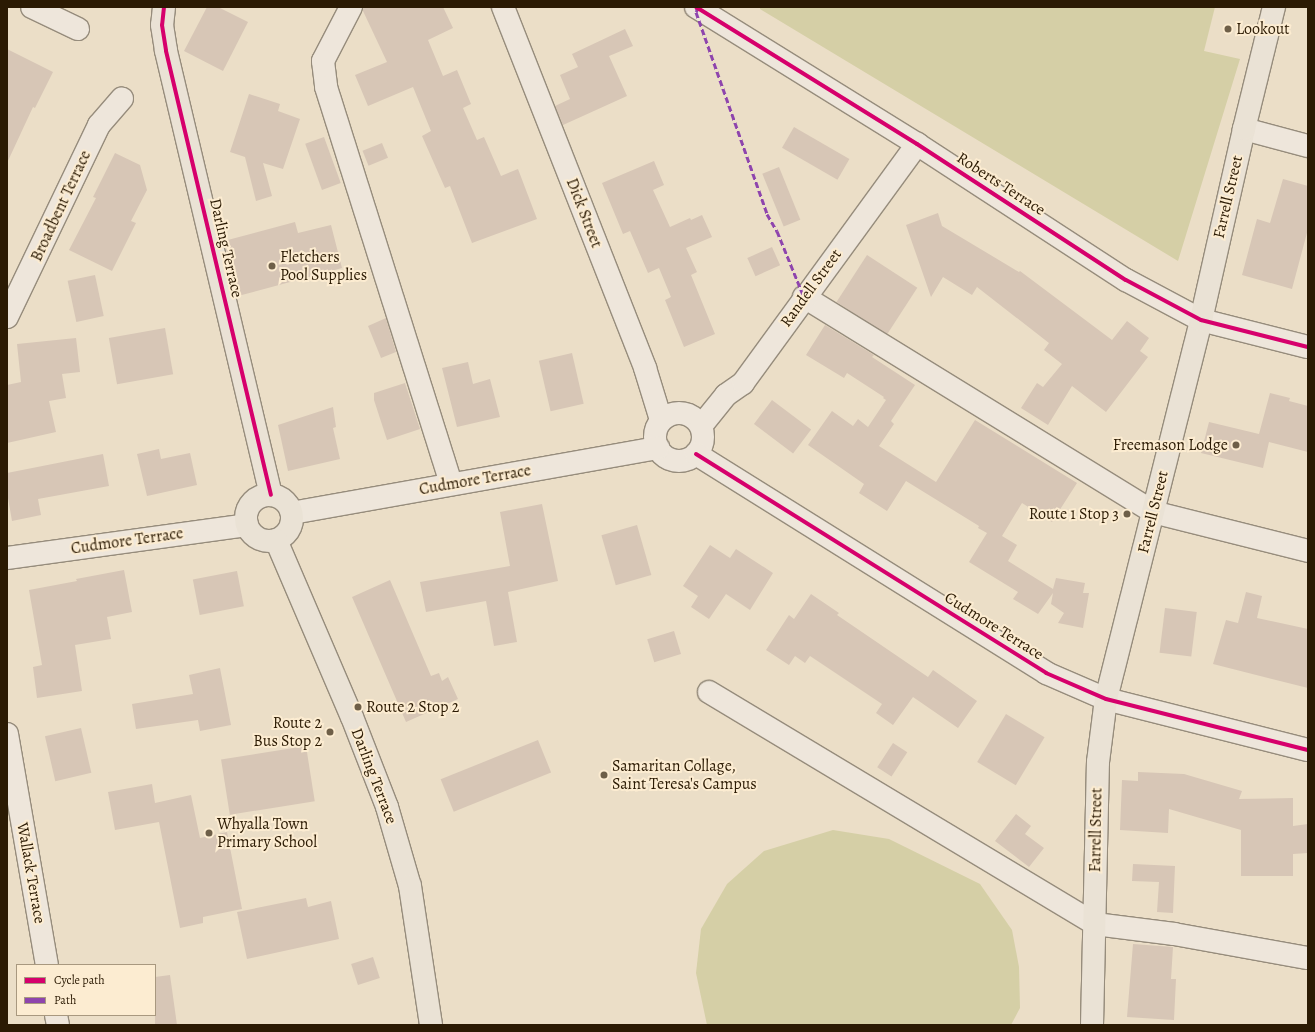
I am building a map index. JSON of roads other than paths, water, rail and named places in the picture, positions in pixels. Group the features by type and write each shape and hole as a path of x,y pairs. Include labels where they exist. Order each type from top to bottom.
{"main road":[{"name":"Darling Terrace","path":"164,7 162,25 166,51 271,495"},
{"name":"Farrell Street","path":"1092,1025 1098,762 1106,699 1201,320 1244,129 1274,7"},
{"path":"271,495 284,500 292,513 290,526 287,532 276,540 262,540 250,531 247,525 248,510 251,503 257,498 271,495"},
{"name":"Darling Terrace","path":"276,540 352,717 387,807 410,886 431,1025"}],"street":[{"path":"32,7 78,29"},
{"path":"351,7 323,61 326,86 452,484"},
{"name":"Dick Street","path":"503,7 645,368 661,420"},
{"name":"Roberts Terrace","path":"696,7 917,144 1126,280 1201,320 1308,348"},
{"name":"Broadbent Terrace","path":"7,318 99,125 122,99"},
{"path":"1244,129 1308,146"},
{"name":"Randell Street","path":"701,426 726,395 743,383 804,297 917,144"},
{"path":"804,297 1153,512 1308,551"},
{"path":"683,413 696,420 701,426 703,440 696,454 683,460 676,460 669,458 658,448 655,434 661,420 668,416 683,413"},
{"name":"Cudmore Terrace","path":"292,513 658,448"},
{"name":"Cudmore Terrace","path":"696,454 1046,673 1106,699 1308,750"},
{"name":"Cudmore Terrace","path":"7,558 247,525"},
{"path":"709,692 1095,924 1174,934 1308,958"},
{"name":"Wallack Terrace","path":"7,734 47,964"}],"place":[{"name":"Lookout","path":"1228,29"},
{"name":"Fletchers Pool Supplies","path":"272,266"},
{"name":"Freemason Lodge","path":"1236,445"},
{"name":"Route 1 Stop 3","path":"1127,514"},
{"name":"Route 2 Stop 2","path":"358,707"},
{"name":"Route 2 Bus Stop 2","path":"330,732"},
{"name":"Samaritan Collage, Saint Teresa's Campus","path":"604,775"},
{"name":"Whyalla Town Primary School","path":"209,833"}]}
